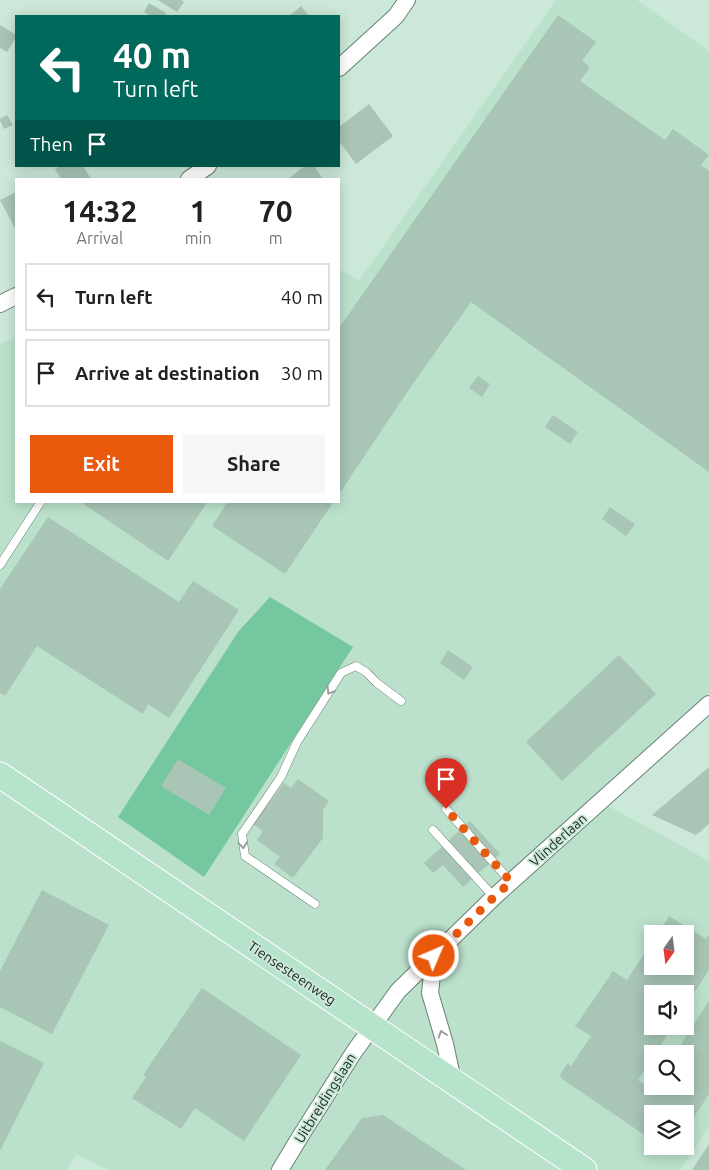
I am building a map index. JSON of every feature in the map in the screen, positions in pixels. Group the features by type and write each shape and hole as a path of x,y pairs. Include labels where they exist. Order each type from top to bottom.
{"main road":[{"name":"Tiensesteenweg","path":"0,775 584,1170"}],"street":[{"path":"340,67 396,16 407,0"},
{"path":"191,178 207,167"},
{"path":"0,304 15,296"},
{"name":"Vlinderlaan","path":"372,1026 398,991 494,897 709,704"},
{"path":"434,956 430,993 445,1044 453,1081"},
{"name":"Uitbreidingslaan","path":"280,1170 329,1090 372,1026"}],"lane":[{"path":"0,565 40,503"},
{"path":"315,904 245,856 242,834 281,777 297,742 341,673 356,666 401,701"},
{"path":"446,809 511,882"},
{"path":"433,830 494,897"}],"shaded area":[{"path":"556,0 637,0 709,51 709,692 592,797 709,861 709,1127 694,1149 694,1105 644,1105 644,1155 690,1155 680,1170 109,1170 76,1154 66,1170 0,1170 0,344 15,338 15,503 340,503 340,270 359,281"}],"green space":[{"path":"270,597 353,647 204,877 118,817 238,632"}],"building":[{"path":"158,0 181,0 184,2 177,12"},
{"path":"149,3 166,13 165,15 149,15 144,12"},
{"path":"301,6 308,15 290,15"},
{"path":"558,15 596,42 582,61 590,67 580,81 665,140 673,129 709,155 701,165 709,171 709,472 471,302 410,388 340,493 340,327"},
{"path":"0,25 15,34 15,39 7,52 0,48"},
{"path":"369,104 393,136 356,164 340,142 340,126"},
{"path":"7,115 13,125 4,129 0,119"},
{"path":"58,167 84,167 90,178 60,178 55,169"},
{"path":"304,167 315,167 322,178 289,178"},
{"path":"15,192 15,228 0,200"},
{"path":"478,376 490,384 482,397 469,388"},
{"path":"553,415 578,432 570,444 545,427"},
{"path":"82,503 207,503 168,561"},
{"path":"227,503 333,503 285,574 212,526"},
{"path":"610,507 635,524 626,536 602,519"},
{"path":"48,517 179,602 193,581 239,610 169,718 148,704 143,714 37,646 5,696 0,693 0,589"},
{"path":"448,650 473,667 464,680 440,663"},
{"path":"619,655 656,694 562,781 526,742"},
{"path":"178,759 226,788 209,815 161,786"},
{"path":"709,767 709,824 696,835 652,815"},
{"path":"298,779 329,801 323,810 323,838 293,878 274,864 280,857 257,840 263,831 253,824 284,783 291,788"},
{"path":"470,821 500,854 463,887 443,865 433,873 424,863"},
{"path":"42,890 109,925 52,1034 0,1007 0,971"},
{"path":"669,916 683,925 664,925"},
{"path":"694,932 706,939 709,934 709,970 694,993 694,985 644,985 644,1035 667,1035 661,1045 644,1045 644,1071 638,1080 644,1084 644,1095 694,1095 694,1045 681,1045 687,1035 694,1035 694,1024 709,1001 709,1094 694,1117 694,1105 644,1105 644,1135 559,1076 568,1063 571,1066 591,1036 575,1026 576,1023 613,971 627,980 644,954 644,975 694,975"},
{"path":"202,988 301,1055 244,1141 195,1108 181,1129 132,1098 146,1077 143,1075"},
{"path":"0,1041 44,1063 0,1151"},
{"path":"383,1115 466,1170 325,1170 362,1118"},
{"path":"709,1144 709,1170 692,1170"}],"route":[{"path":"434,956 511,882 446,809"}]}
